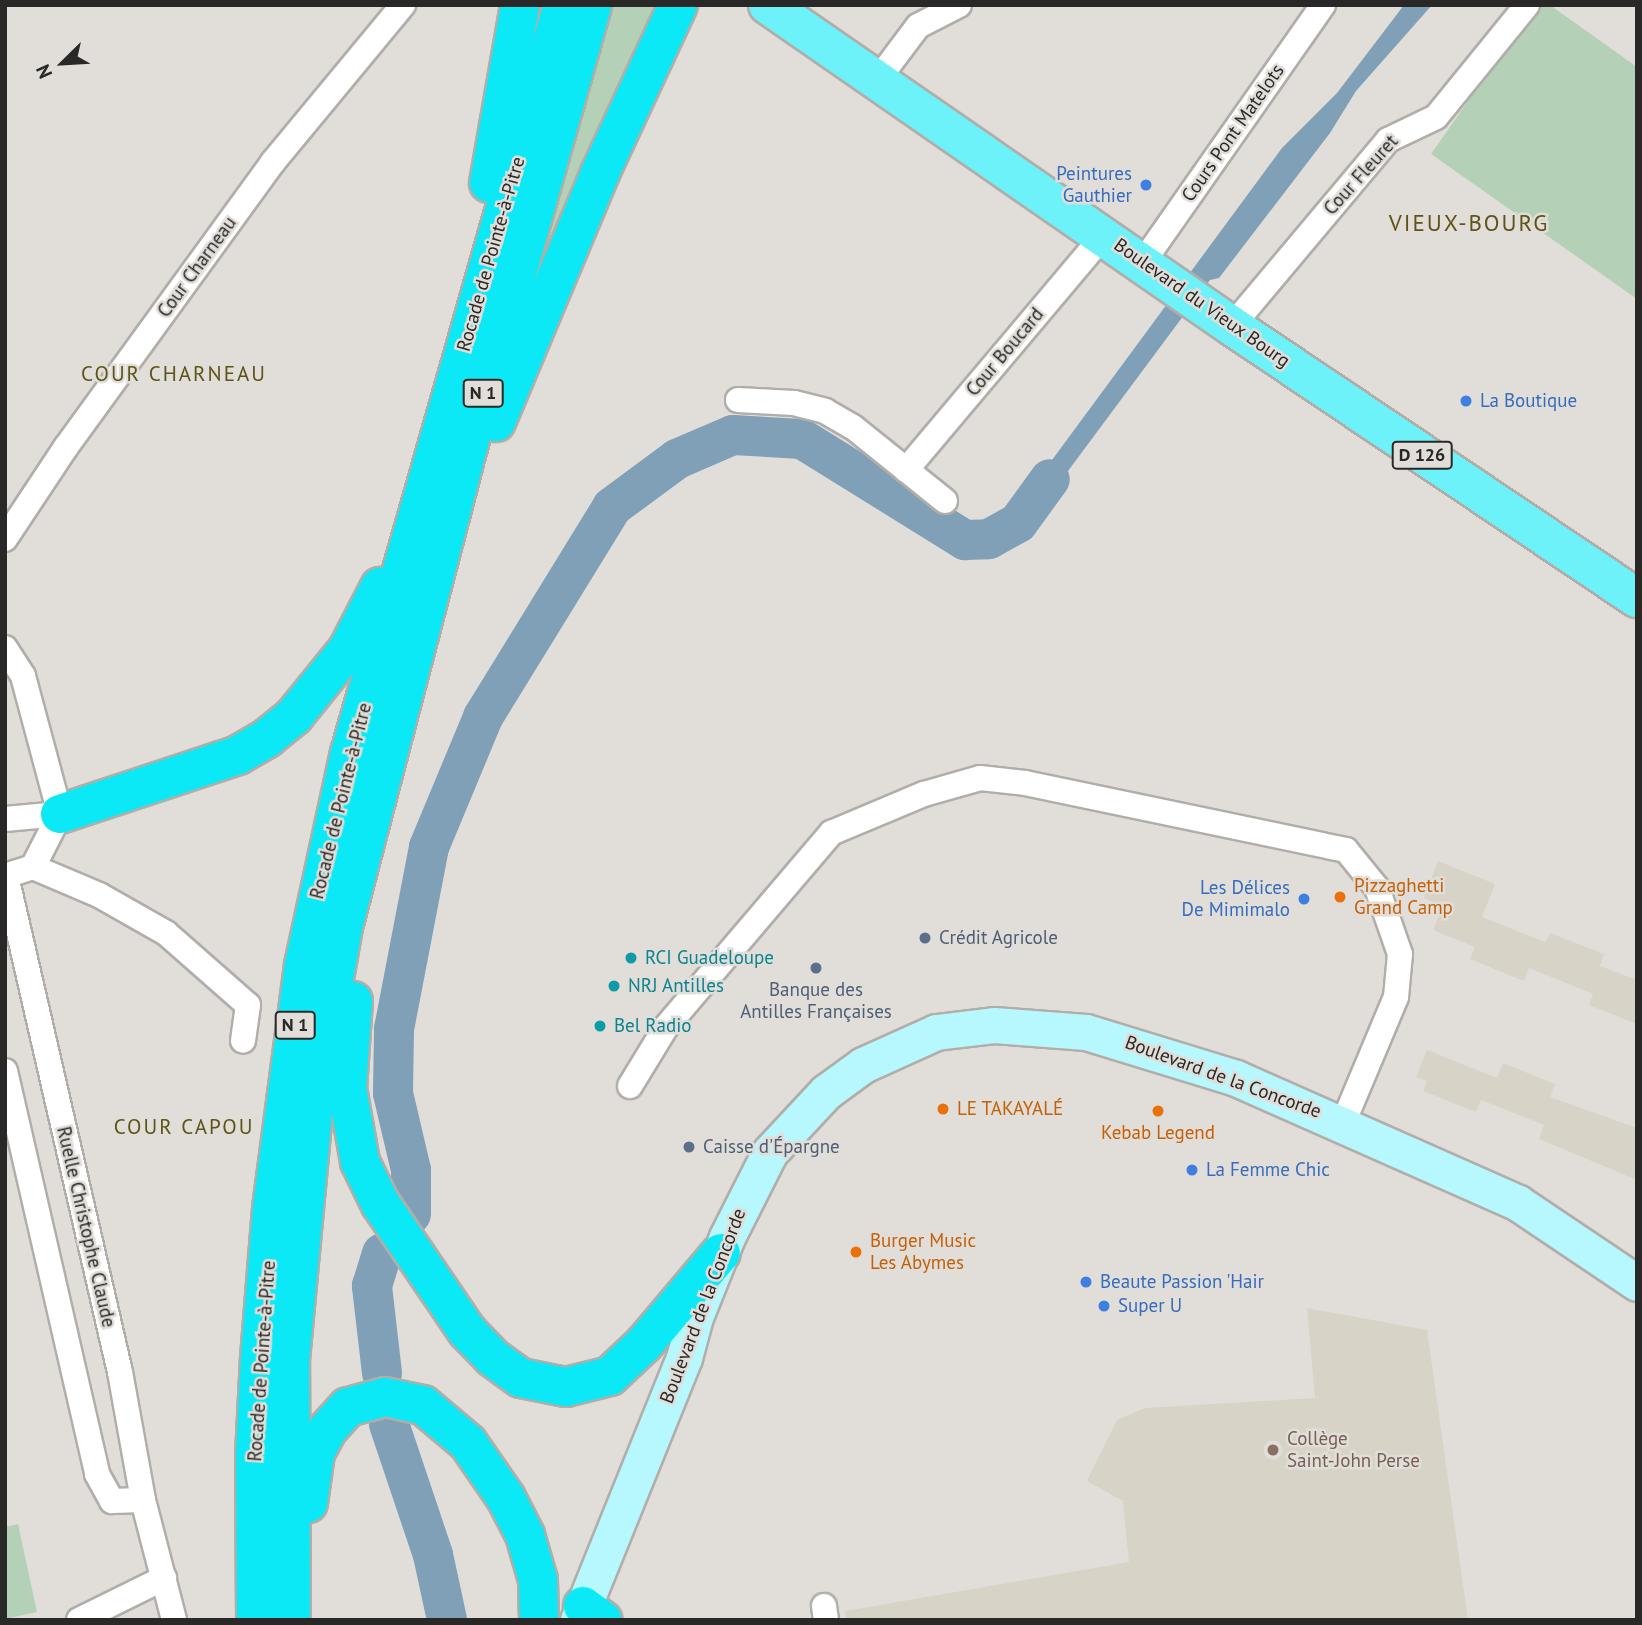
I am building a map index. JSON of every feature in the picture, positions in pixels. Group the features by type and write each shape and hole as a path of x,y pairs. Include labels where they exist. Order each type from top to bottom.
{"highway":[{"path":"437,446 520,5"},
{"path":"447,536 605,161 678,5"},
{"name":"Rocade de Pointe-à-Pitre","path":"291,1620 290,1360 315,1089 343,927 447,536 582,7"},
{"name":"Rocade de Pointe-à-Pitre","path":"256,1620 255,1455 260,1357 272,1208 302,978 350,754 437,446 582,7"},
{"path":"372,602 414,483 467,296"},
{"path":"60,814 238,755 294,716 348,649 427,483"},
{"path":"392,744 394,770 350,1021 347,1088 360,1162 380,1203 467,1331 493,1358 521,1378 546,1387 586,1385 618,1370 724,1245"},
{"path":"300,1620 315,1452 327,1430 348,1407 385,1397 423,1405 441,1416 488,1470 525,1535 538,1580 539,1620"}],"main road":[{"name":"Boulevard du Vieux Bourg","path":"768,5 876,82 1104,235 1220,318 1637,597"},
{"name":"Boulevard de la Concorde","path":"588,1615 684,1358 695,1317 724,1245 770,1152 826,1092 863,1065 936,1032 994,1025 1038,1026 1117,1038 1236,1078 1343,1123 1518,1203 1637,1283"}],"street":[{"name":"Cour Charneau","path":"5,540 66,447 273,162 402,5"},
{"path":"876,82 918,26 958,5"},
{"name":"Cours Pont Matelots","path":"1154,271 1323,5"},
{"name":"Cour Fleuret","path":"1220,318 1388,140 1436,117 1527,5"},
{"name":"Cour Boucard","path":"906,470 1104,235"},
{"path":"738,400 794,403 825,411 945,501"},
{"path":"5,648 23,676 60,814 33,867"},
{"path":"630,1086 666,1027 831,833 924,794 980,778 1025,783 1346,850 1370,874 1382,897 1400,954 1396,998 1343,1123"},
{"path":"5,819 60,814"},
{"path":"6,876 33,867 99,895 166,933 248,1005 243,1041"},
{"name":"Ruelle Christophe Claude","path":"6,876 120,1372 143,1500 174,1620"},
{"path":"5,1071 97,1474 112,1501 143,1500"},
{"path":"79,1620 164,1578"}],"shaded area":[{"path":"1438,861 1495,884 1482,917 1545,942 1550,933 1604,954 1600,966 1637,980 1637,1024 1589,1005 1593,994 1529,968 1524,981 1470,959 1475,947 1433,930 1443,906 1424,898"},
{"path":"1427,1050 1497,1078 1503,1063 1555,1084 1550,1097 1637,1128 1637,1180 1539,1139 1544,1125 1481,1100 1476,1112 1423,1091 1427,1081 1416,1077"},
{"name":"Collège Saint-John Perse","path":"1307,1308 1427,1330 1468,1620 847,1620 845,1611 1129,1562 1123,1501 1087,1481 1117,1420 1145,1408 1315,1398"}],"green space":[{"path":"612,5 656,5 587,158 539,297 529,285"},
{"path":"1535,5 1550,5 1637,67 1637,299 1431,154"},
{"path":"18,1524 37,1612 5,1619 5,1527"}],"water":[{"path":"1404,5 1432,5 1356,91 1330,133 1219,278 1210,280 1036,514 1018,523 1021,503 1282,148 1337,93"}],"waterway":[{"path":"411,1214 411,1170 393,1093 394,1029 429,847 483,717 612,507 677,459 733,435 802,439 965,540 989,539 1018,523 1050,479"},
{"path":"382,1253 372,1286 382,1373"},
{"path":"389,1424 433,1555 447,1620"}],"place":[{"name":"Peintures Gauthier","path":"1146,185"},
{"name":"La Boutique","path":"1466,401"},
{"name":"Pizzaghetti Grand Camp","path":"1340,897"},
{"name":"Les Délices De Mimimalo","path":"1304,899"},
{"name":"Crédit Agricole","path":"925,938"},
{"name":"RCI Guadeloupe","path":"631,958"},
{"name":"Banque des Antilles Françaises","path":"816,968"},
{"name":"NRJ Antilles","path":"614,986"},
{"name":"Bel Radio","path":"600,1026"},
{"name":"LE TAKAYALÉ","path":"943,1109"},
{"name":"Kebab Legend","path":"1158,1111"},
{"name":"Caisse d'Épargne","path":"689,1147"},
{"name":"La Femme Chic","path":"1192,1170"},
{"name":"Burger Music Les Abymes","path":"856,1252"},
{"name":"Beaute Passion 'Hair","path":"1086,1282"},
{"name":"Super U","path":"1104,1306"},
{"name":"Collège Saint-John Perse","path":"1273,1450"}],"district":[{"name":"VIEUX-BOURG","path":"1469,223"},
{"name":"COUR CHARNEAU","path":"174,374"},
{"name":"COUR CAPOU","path":"184,1127"}]}
